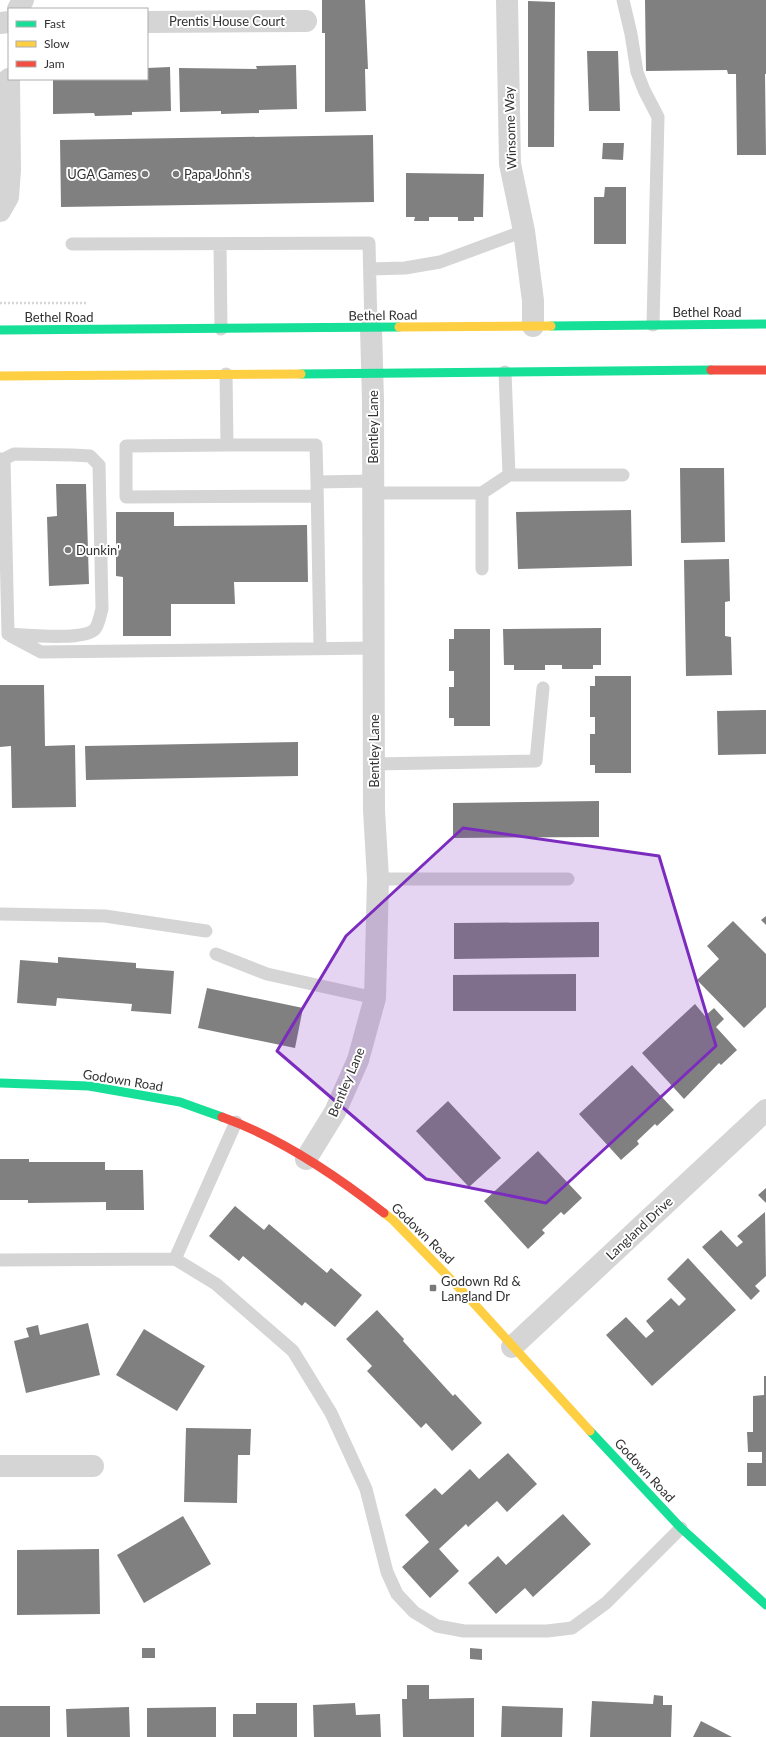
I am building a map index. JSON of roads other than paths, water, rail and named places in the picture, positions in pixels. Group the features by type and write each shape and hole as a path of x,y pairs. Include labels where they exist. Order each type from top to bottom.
{"main road":[{"name":"Bethel Road","path":"0,330 766,324"},
{"path":"0,376 766,370"},
{"name":"Godown Road","path":"0,1083 40,1083 89,1086 180,1102 236,1122 269,1137 357,1192 393,1220 469,1298 512,1347 681,1528 766,1605"}],"street":[{"name":"Winsome Way","path":"507,0 510,164 524,231 533,300 533,326"},
{"name":"Prentis House Court","path":"148,22 306,21"},
{"path":"0,211 8,198 10,170 9,80"},
{"name":"Bentley Lane","path":"306,1159 335,1112 358,1060 374,998 378,879 374,764 372,374 370,328"},
{"name":"Langland Drive","path":"512,1347 766,1110"},
{"path":"0,1466 94,1466"}],"lane":[{"path":"623,0 631,34 637,72 644,90 658,117 653,325"},
{"path":"370,269 405,268 440,262 524,231"},
{"path":"72,244 369,243 370,328"},
{"path":"220,244 221,329"},
{"path":"505,372 509,474"},
{"path":"226,374 227,445"},
{"path":"317,496 126,497 126,446 316,445 320,648"},
{"path":"14,454 90,456 99,465 100,475 102,608 94,629 88,634 75,636 4,634 2,459 14,454"},
{"path":"317,482 373,487 482,493 509,474 623,476"},
{"path":"482,493 482,569"},
{"path":"4,634 41,652 374,648"},
{"path":"374,764 536,761 543,688"},
{"path":"378,879 568,879"},
{"path":"0,914 105,916 206,931"},
{"path":"216,954 267,974 374,998"},
{"path":"175,1259 236,1122"},
{"path":"0,1260 175,1259 216,1284 293,1350 331,1412 366,1489 387,1572 397,1594 414,1612 437,1626 464,1631 547,1630 572,1628 606,1603 681,1528"}],"place":[{"name":"UGA Games","path":"145,174"},
{"name":"Papa John's","path":"176,174"},
{"name":"Dunkin'","path":"68,550"},
{"name":"Godown Rd & Langland Dr","path":"433,1288"}]}
